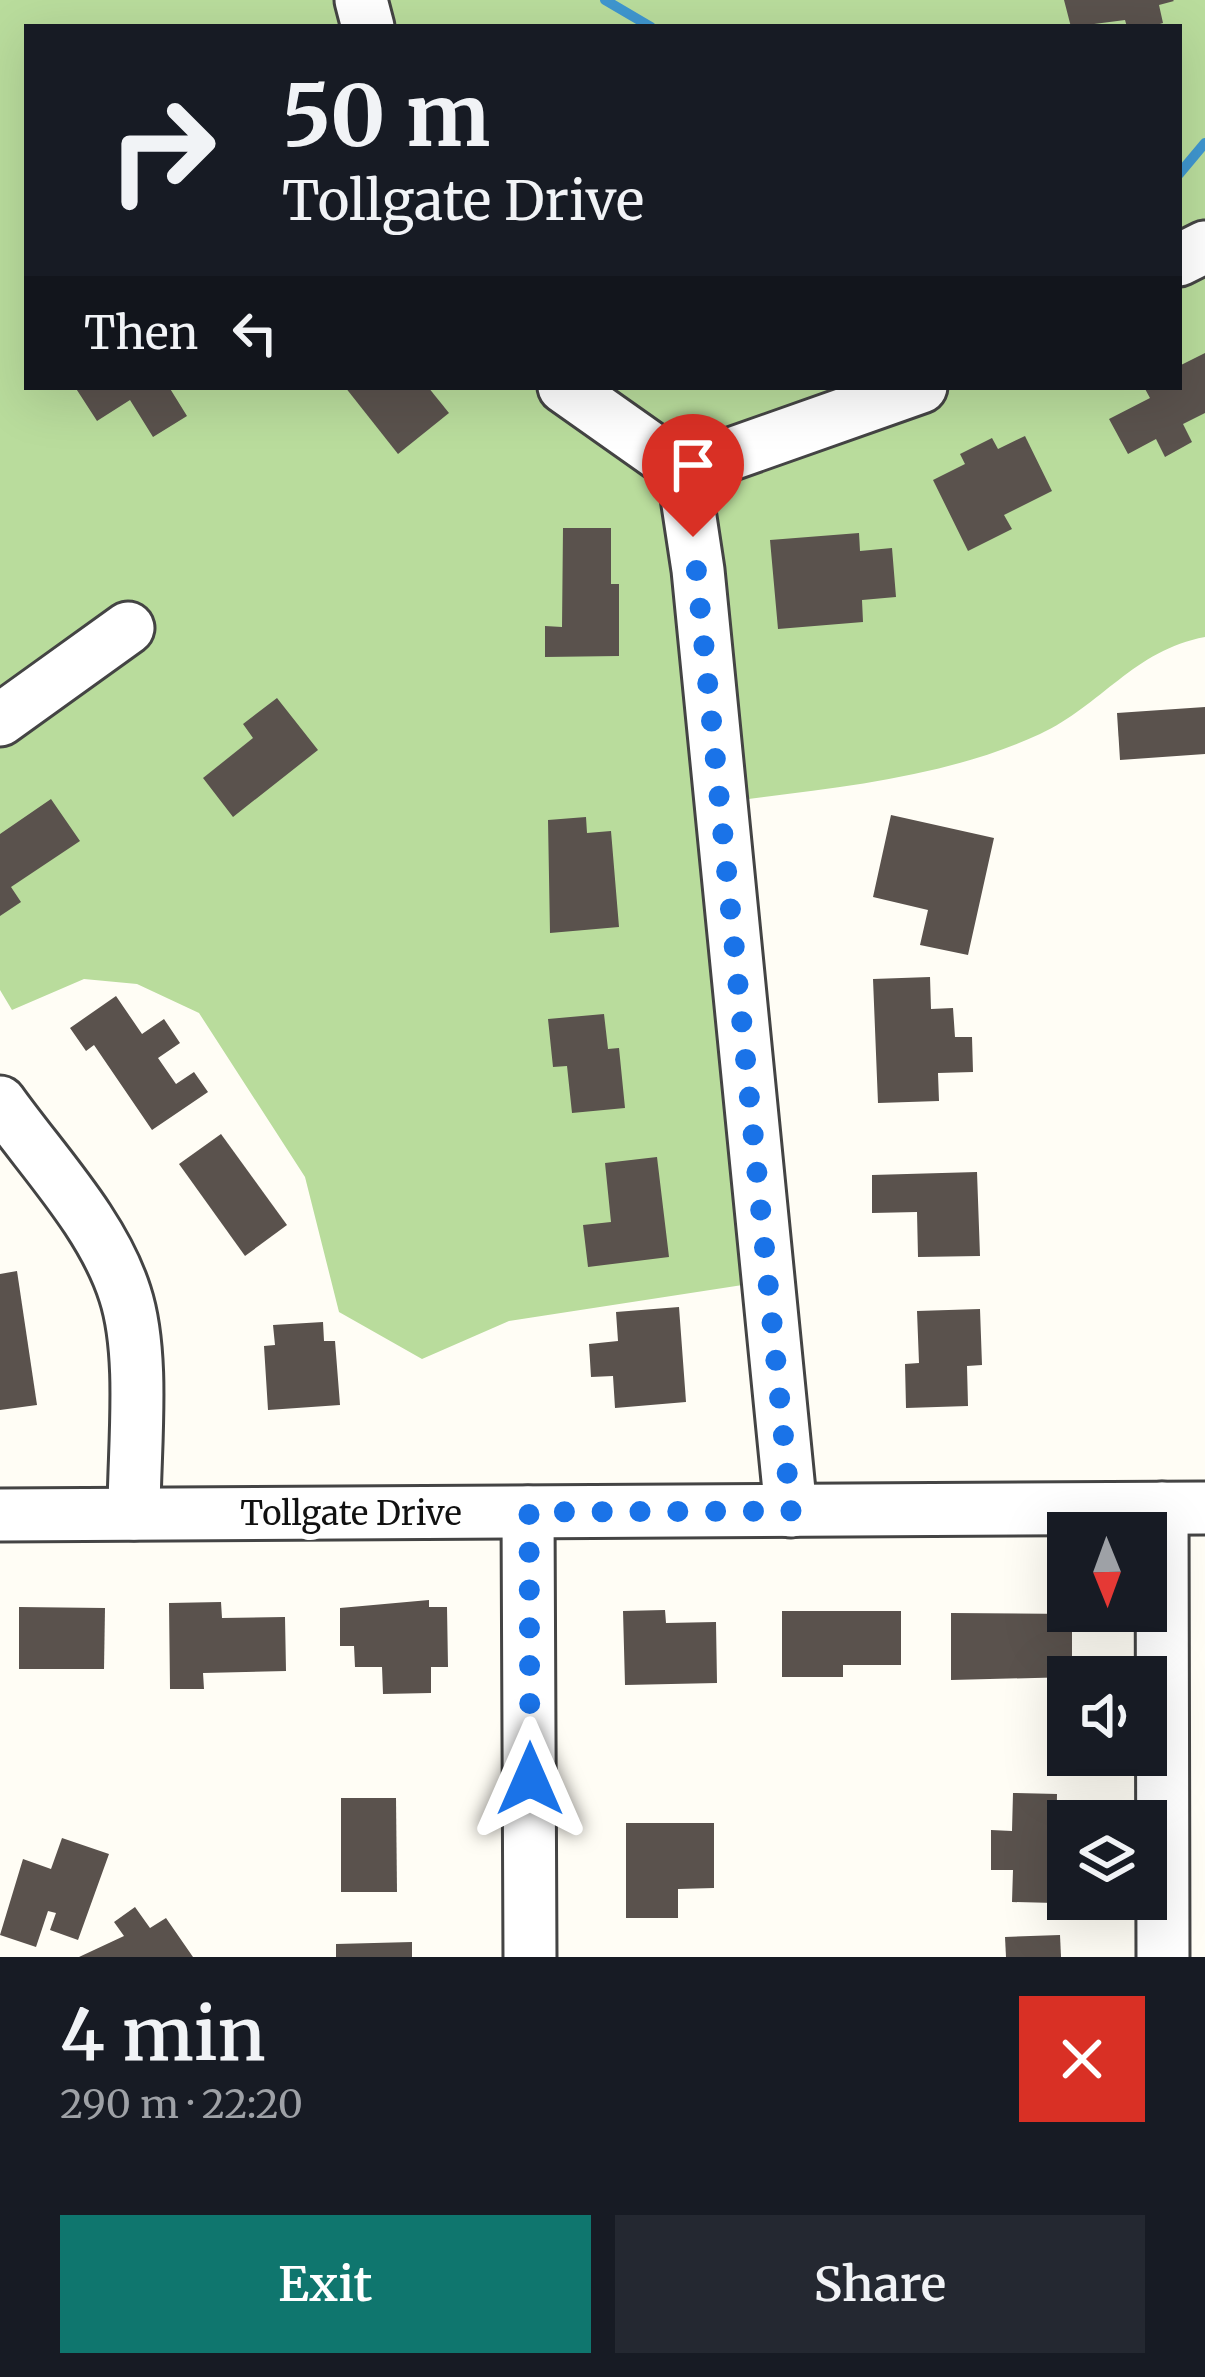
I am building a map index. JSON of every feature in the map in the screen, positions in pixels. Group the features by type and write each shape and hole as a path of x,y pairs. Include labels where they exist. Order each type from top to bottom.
{"street":[{"path":"568,390 683,471 698,570 791,1511"},
{"path":"683,471 912,390"},
{"path":"0,720 128,628"},
{"path":"0,1102 106,1250 126,1295 133,1341 134,1514"},
{"path":"1162,1957 1184,1508"},
{"name":"Tollgate Drive","path":"0,1515 1184,1508"},
{"path":"529,1512 530,1957"}],"green space":[{"path":"0,0 1205,0 1205,637 1158,654 1040,734 958,764 872,782 698,806 749,1284 509,1321 422,1359 339,1312 305,1177 199,1013 137,984 84,979 12,1010 0,990"}],"building":[{"path":"1064,0 1174,1 1159,5 1160,24 1126,24 1125,20 1070,24"},
{"path":"1205,353 1205,413 1183,424 1192,442 1165,457 1156,439 1128,454 1109,419 1150,398 1146,390 1182,390 1182,364"},
{"path":"77,390 171,390 187,416 153,437 130,400 97,421"},
{"path":"347,390 430,390 449,413 398,454"},
{"path":"1025,436 1052,491 1004,515 1012,529 968,551 933,480 965,464 960,454 992,438 998,449"},
{"path":"563,528 611,528 611,584 619,584 619,656 545,657 545,626 562,627"},
{"path":"859,533 860,551 892,548 896,597 862,600 863,622 778,629 770,540"},
{"path":"277,698 318,750 233,817 203,778 253,738 243,724"},
{"path":"1205,707 1205,754 1120,760 1117,713"},
{"path":"51,799 80,841 11,887 21,902 0,916 0,834"},
{"path":"891,815 994,838 968,955 920,945 928,910 873,897"},
{"path":"586,817 587,833 611,831 619,927 550,933 548,820"},
{"path":"930,977 931,1009 953,1008 955,1037 972,1037 973,1072 938,1073 939,1101 878,1103 873,979"},
{"path":"116,996 142,1034 164,1019 180,1043 158,1058 176,1084 194,1072 208,1092 152,1130 94,1045 86,1051 70,1028"},
{"path":"604,1014 608,1049 619,1048 625,1108 572,1113 567,1066 553,1067 548,1019"},
{"path":"221,1134 287,1225 245,1256 179,1164"},
{"path":"657,1157 669,1257 588,1267 583,1225 611,1222 605,1163"},
{"path":"977,1172 980,1256 918,1257 917,1212 872,1213 872,1175"},
{"path":"17,1271 37,1405 0,1410 0,1274"},
{"path":"679,1307 686,1402 615,1408 613,1376 591,1377 589,1344 618,1341 616,1312"},
{"path":"980,1309 982,1365 967,1366 968,1406 906,1408 905,1364 919,1363 917,1311"},
{"path":"323,1322 324,1341 335,1341 340,1405 268,1410 264,1346 275,1345 273,1325"},
{"path":"429,1600 429,1607 447,1607 448,1667 431,1667 431,1693 383,1694 382,1667 355,1667 354,1646 340,1646 340,1608"},
{"path":"221,1602 222,1618 285,1617 286,1671 203,1673 204,1689 170,1689 169,1603"},
{"path":"19,1607 105,1608 104,1669 19,1669"},
{"path":"665,1610 666,1623 716,1622 717,1683 625,1685 623,1611"},
{"path":"782,1611 901,1611 901,1665 843,1665 843,1677 782,1677"},
{"path":"951,1613 1047,1614 1047,1632 1072,1632 1072,1656 1047,1656 1047,1678 951,1680"},
{"path":"1013,1793 1057,1794 1057,1800 1047,1800 1047,1903 1012,1902 1013,1870 991,1870 991,1830 1012,1831"},
{"path":"341,1798 396,1798 397,1892 341,1892"},
{"path":"626,1823 714,1823 714,1888 678,1889 678,1918 626,1918"},
{"path":"62,1838 109,1854 78,1940 50,1930 56,1913 48,1911 36,1947 0,1935 23,1859 51,1869"},
{"path":"135,1907 150,1928 166,1918 193,1957 79,1957 124,1936 114,1922"},
{"path":"1060,1935 1061,1957 1006,1957 1005,1937"},
{"path":"412,1942 412,1957 336,1957 336,1944"}],"waterway":[{"path":"605,0 646,24"},
{"path":"1182,170 1205,143"}],"route":[{"path":"530,1779 529,1512 791,1511 693,537"}]}
